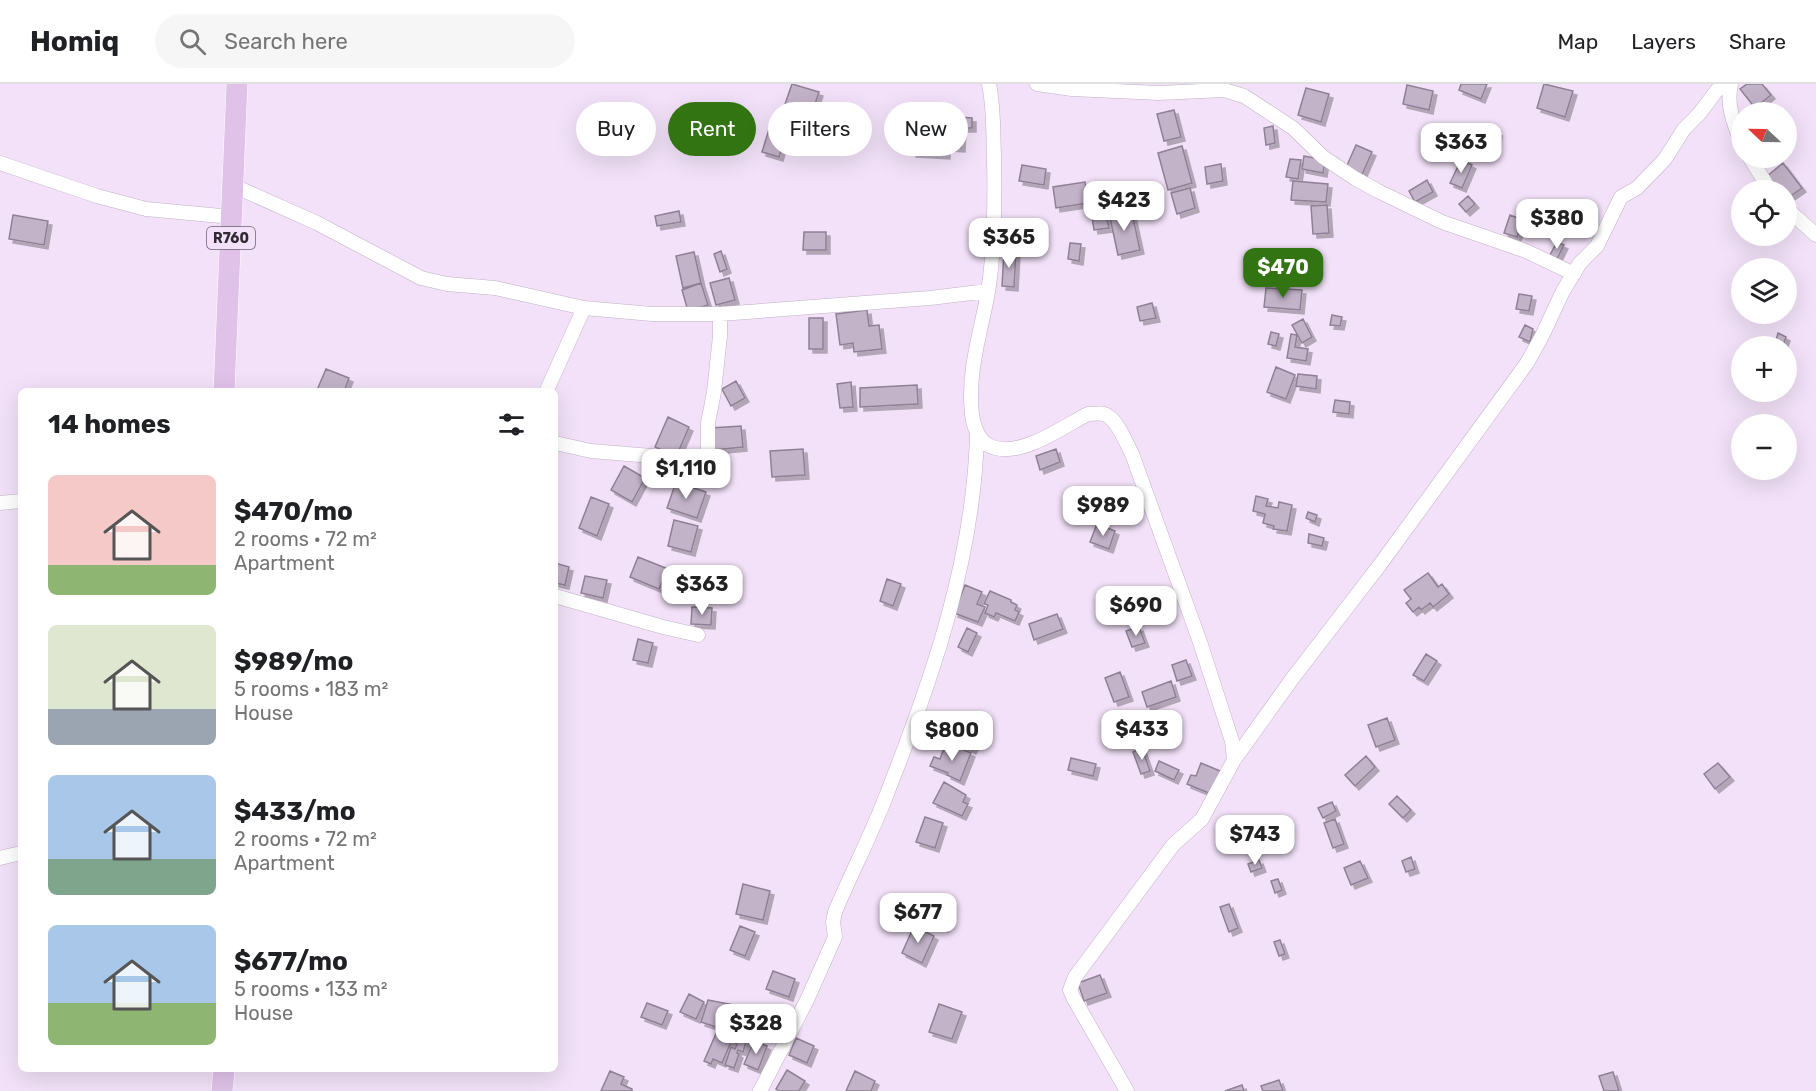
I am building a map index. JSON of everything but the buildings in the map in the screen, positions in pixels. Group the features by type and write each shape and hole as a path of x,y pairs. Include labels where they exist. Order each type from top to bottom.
{"main road":[{"name":"R760","path":"224,388 237,84"},
{"path":"222,1091 224,1072"}],"street":[{"path":"760,1091 807,1000 835,937 833,922 835,912 888,792 932,671 969,527 977,434 972,415 974,360 988,291 995,205 993,107 989,84"},
{"path":"1036,84 1072,89 1224,90 1245,96 1293,128 1323,157 1371,187 1442,222 1526,251 1574,274"},
{"path":"1723,87 1731,114"},
{"path":"1127,1091 1070,990 1075,977 1173,845 1202,819 1234,760 1527,363 1580,263 1597,246 1621,197 1637,188 1665,159 1684,129 1723,87"},
{"path":"0,163 97,196 146,209 232,217"},
{"path":"234,186 316,223 421,278 447,284 495,288 584,308 652,314 720,314 930,298 988,291"},
{"path":"1797,218 1816,235"},
{"path":"548,388 584,308"},
{"path":"558,444 591,451 700,460 708,449 708,423 714,392 720,314"},
{"path":"977,434 987,444 1000,449 1012,450 1027,445 1088,414 1099,413 1108,416 1116,426 1135,465 1200,642 1232,741 1234,760"},
{"path":"0,503 18,501"},
{"path":"558,597 698,635"},
{"path":"0,858 18,854"}]}
